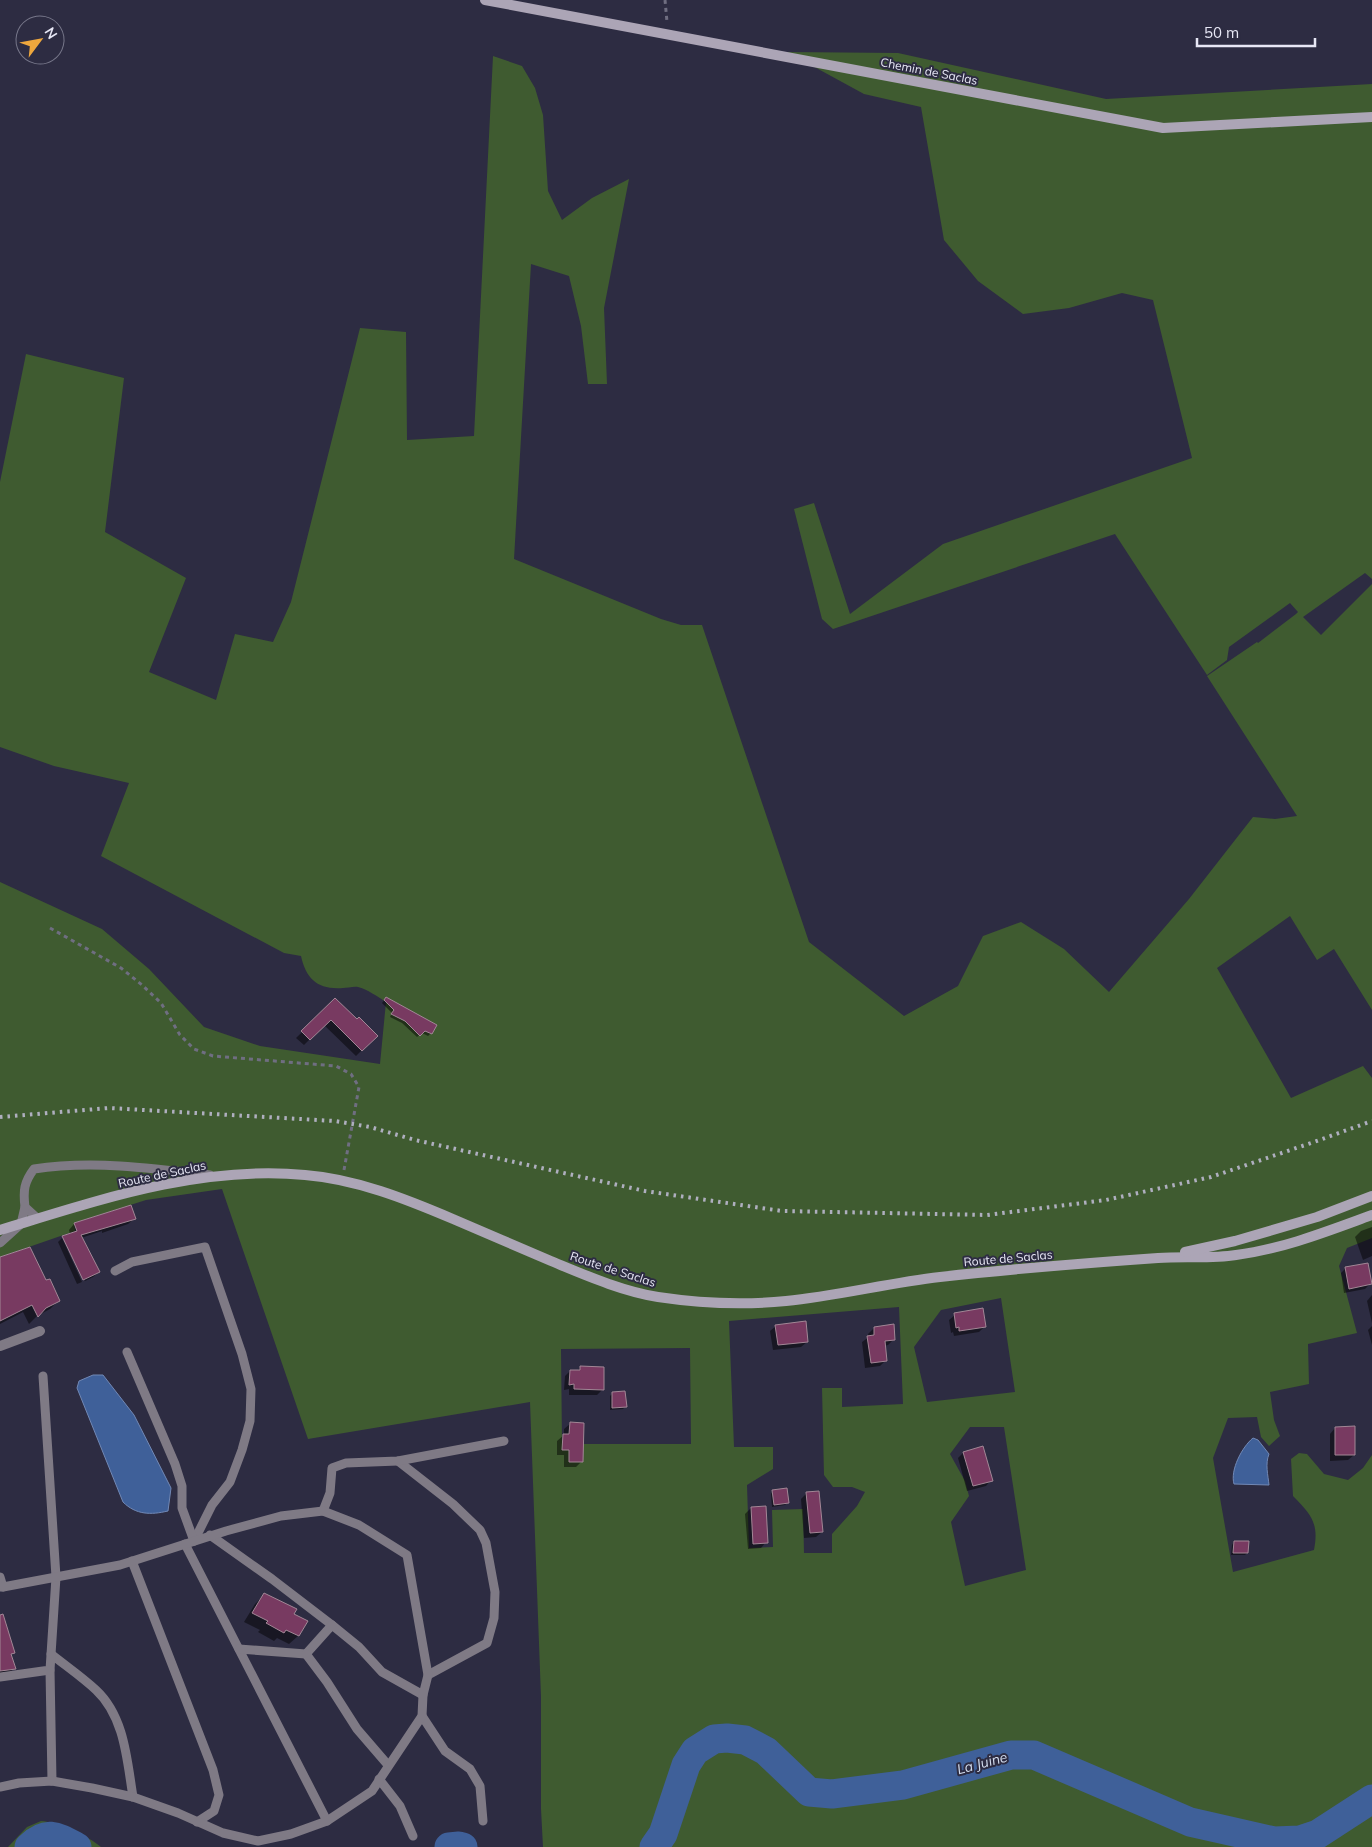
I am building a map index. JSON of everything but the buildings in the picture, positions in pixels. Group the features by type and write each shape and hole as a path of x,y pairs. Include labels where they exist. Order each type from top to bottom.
{"main road":[{"name":"Chemin de Saclas","path":"485,0 1164,128 1372,117"},
{"name":"Route de Saclas","path":"0,1230 36,1218 143,1189 193,1178 258,1172 306,1175 342,1181 399,1197 604,1282 656,1297 697,1301 785,1301 935,1278 1162,1258 1235,1256 1288,1244 1372,1215"},
{"name":"Route de Saclas","path":"1162,1258 1235,1241 1317,1217 1372,1196"}],"street":[{"path":"0,1346 40,1331"}],"lane":[{"path":"0,1243 20,1224 24,1207 23,1192 26,1180 34,1169 54,1166 128,1166 215,1176"},
{"path":"24,1207 36,1218"},
{"path":"115,1271 132,1262 205,1247 242,1354 251,1389 250,1421 242,1450 230,1482 212,1505 189,1542"},
{"path":"127,1352 175,1464 182,1486 182,1508 189,1542 239,1649 327,1821"},
{"path":"43,1376 56,1577 50,1670 52,1781"},
{"path":"323,1511 330,1493 332,1468 346,1463 398,1461 504,1441"},
{"path":"398,1461 454,1504 480,1530 486,1542 495,1592 494,1618 487,1643 428,1675"},
{"path":"0,1577 2,1587 56,1577 132,1561 189,1542 280,1516 323,1511 360,1524 407,1555 428,1675 423,1695 422,1716 372,1791 327,1821 291,1834 252,1843 133,1797 52,1781 0,1787"},
{"path":"210,1536 272,1579 332,1625 359,1647 382,1672 423,1695"},
{"path":"132,1561 213,1770 219,1795 214,1811 198,1822"},
{"path":"306,1654 332,1625"},
{"path":"239,1649 306,1654 327,1682 357,1729 388,1766"},
{"path":"51,1654 98,1691 110,1708 121,1730 133,1797"},
{"path":"0,1677 50,1670"},
{"path":"422,1716 445,1751 470,1769 480,1786 483,1821"},
{"path":"380,1779 400,1806 413,1836"}],"path":[{"path":"665,0 669,34"},
{"path":"50,928 121,968 142,985 161,1003 180,1034 194,1049 213,1056 336,1066 351,1074 359,1087 342,1181"}],"green space":[{"path":"787,52 898,53 1106,99 1372,84 1372,579 1365,573 1303,617 1321,635 1372,584 1372,1010 1334,949 1317,960 1290,916 1217,968 1291,1098 1363,1066 1372,1078 1372,1238 1347,1248 1339,1266 1357,1333 1308,1344 1309,1384 1270,1392 1274,1420 1280,1436 1269,1446 1261,1437 1257,1417 1228,1418 1213,1458 1233,1572 1314,1550 1315,1526 1305,1509 1293,1496 1291,1459 1299,1453 1307,1454 1324,1474 1348,1480 1363,1468 1372,1455 1372,1847 543,1847 541,1697 530,1402 308,1439 222,1189 146,1200 74,1223 75,1231 0,1257 0,882 102,929 149,969 204,1027 260,1046 380,1064 386,1002 369,991 358,987 334,988 320,985 306,971 301,956 284,953 101,856 129,783 54,766 0,747 0,482 26,354 124,378 105,532 186,578 149,672 216,700 235,634 273,642 291,602 360,328 406,332 407,440 474,436 493,56 522,66 535,88 543,115 548,191 562,220 592,198 629,179 604,308 607,384 588,384 581,326 569,276 531,264 514,559 661,619 681,625 702,625 809,942 904,1016 958,986 983,936 1021,922 1064,949 1109,992 1189,899 1253,817 1275,819 1297,816 1207,676 1258,643 1296,614 1298,612 1290,603 1229,647 1227,660 1207,675 1115,534 833,629 822,619 794,509 814,503 850,614 943,544 1192,458 1153,300 1122,293 1069,308 1023,314 978,281 944,240 921,107 864,94","holes":["1001,1298 1015,1392 927,1402 914,1347 941,1310","899,1307 903,1404 842,1407 842,1388 822,1388 824,1475 833,1487 852,1487 865,1492 857,1506 832,1534 832,1553 804,1553 803,1509 772,1510 773,1547 749,1548 747,1485 773,1469 773,1447 734,1447 729,1321","690,1348 691,1444 562,1444 561,1349","970,1427 1004,1427 1026,1570 965,1586 951,1522 969,1496 965,1481 950,1454"]},
{"path":"41,1821 73,1830 101,1847 8,1847 27,1827"}],"water":[{"path":"93,1375 103,1375 134,1415 171,1488 168,1511 156,1513 138,1512 123,1502 77,1388 79,1381"},
{"path":"1253,1438 1258,1440 1269,1454 1267,1466 1269,1485 1234,1484 1235,1466 1245,1447"}],"waterway":[{"name":"La Juine","path":"654,1847 663,1834 686,1765 695,1751 714,1739 727,1738 745,1740 766,1751 809,1792 832,1794 903,1785 1011,1755 1034,1755 1190,1822 1274,1841 1300,1840 1318,1834 1372,1799"},
{"name":"La Juine","path":"29,1847 35,1841 47,1836 64,1840 77,1847"},
{"name":"La Juine","path":"449,1847 463,1847"}],"railway":[{"path":"0,1117 109,1108 335,1121 370,1127 415,1140 645,1191 782,1211 987,1215 1106,1200 1211,1177 1372,1121"}]}
